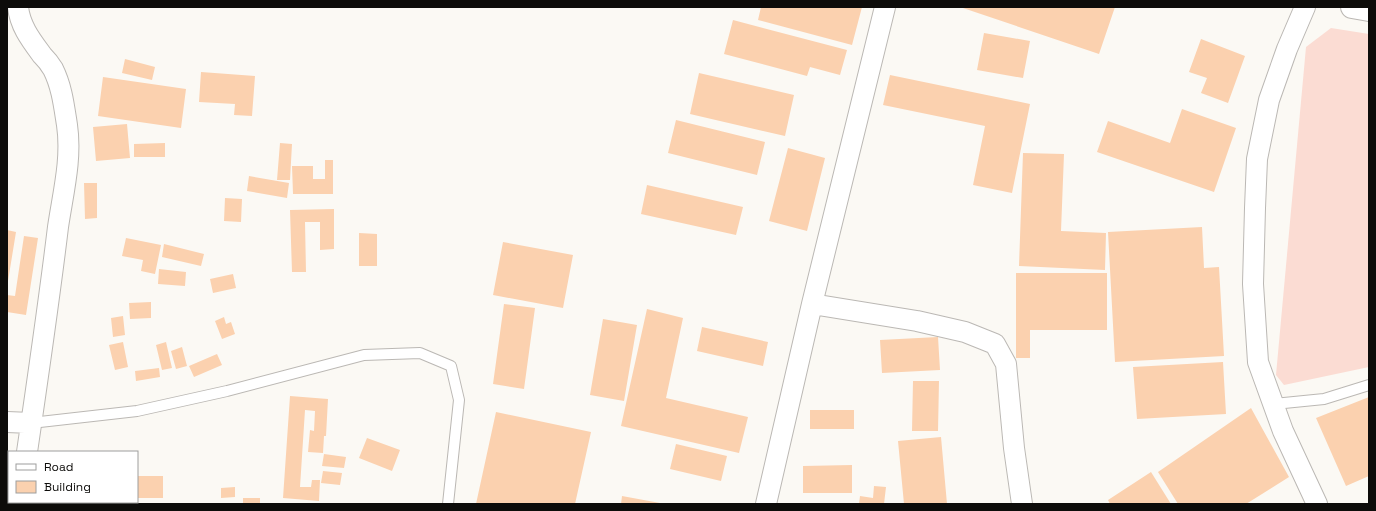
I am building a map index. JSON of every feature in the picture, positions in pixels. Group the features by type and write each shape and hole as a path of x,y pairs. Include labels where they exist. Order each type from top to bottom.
{"street":[{"path":"18,7 19,14 30,38 53,68 58,82 62,95 67,128 69,156 27,451"},
{"path":"766,504 812,304 885,7"},
{"path":"1305,7 1287,49 1269,100 1257,160 1253,284 1258,362 1283,431 1317,504"},
{"path":"1352,7 1369,10"},
{"path":"812,304 917,321 965,332 995,344 1006,364 1014,448 1022,504"},
{"path":"7,422 31,422"}],"lane":[{"path":"31,422 137,411 226,391 364,355 420,353 451,366 459,400 448,504"},
{"path":"1274,404 1324,399 1369,385"}],"shaded area":[{"path":"1331,28 1369,34 1369,367 1284,385 1276,375 1306,47"}],"building":[{"path":"761,7 862,7 852,45 758,20"},
{"path":"960,7 1115,7 1099,54"},
{"path":"733,20 847,50 840,75 810,67 807,76 724,54"},
{"path":"984,33 1030,41 1023,78 977,70"},
{"path":"1201,39 1245,56 1228,103 1201,93 1207,78 1189,72"},
{"path":"125,59 155,67 152,80 122,73"},
{"path":"201,72 255,76 252,116 234,115 235,104 199,102"},
{"path":"699,73 794,95 785,136 690,114"},
{"path":"890,75 1030,104 1012,193 973,185 985,126 883,105"},
{"path":"103,77 186,89 181,128 98,116"},
{"path":"1182,109 1236,128 1214,192 1097,152 1108,121 1170,143"},
{"path":"676,120 765,142 757,175 668,153"},
{"path":"127,124 130,158 96,161 93,127"},
{"path":"165,143 165,157 134,157 134,144"},
{"path":"280,143 292,144 290,180 277,180"},
{"path":"788,148 825,158 807,231 769,221"},
{"path":"1023,153 1064,154 1061,231 1106,233 1105,270 1019,266"},
{"path":"325,160 333,160 333,194 293,194 292,166 313,166 313,179 325,179"},
{"path":"249,176 289,183 287,198 247,191"},
{"path":"84,183 97,183 97,218 85,219"},
{"path":"647,185 743,207 736,235 641,214"},
{"path":"225,198 242,199 241,222 224,221"},
{"path":"334,209 334,249 320,250 320,222 305,222 306,272 292,272 290,210"},
{"path":"1202,227 1204,268 1219,267 1224,356 1115,362 1108,232"},
{"path":"7,230 16,232 8,281 7,281"},
{"path":"359,233 377,234 377,266 359,266"},
{"path":"24,236 38,238 26,315 7,312 7,295 15,296"},
{"path":"126,238 161,245 155,274 141,271 143,260 122,256"},
{"path":"503,242 573,255 563,308 493,295"},
{"path":"164,244 204,254 201,266 162,257"},
{"path":"159,269 186,272 185,286 158,284"},
{"path":"1016,273 1107,273 1107,330 1030,330 1030,358 1016,358"},
{"path":"233,274 236,288 213,293 210,279"},
{"path":"151,302 151,318 130,319 129,303"},
{"path":"504,304 535,308 524,389 493,384"},
{"path":"647,309 683,318 666,398 748,417 739,453 621,426"},
{"path":"123,316 125,335 113,337 111,318"},
{"path":"224,317 226,324 231,322 235,334 222,339 215,321"},
{"path":"603,319 637,325 624,401 590,395"},
{"path":"702,327 768,342 763,366 697,351"},
{"path":"938,337 940,370 882,373 880,340"},
{"path":"123,342 128,367 115,370 109,345"},
{"path":"166,342 172,368 162,370 156,345"},
{"path":"182,347 187,366 176,369 171,351"},
{"path":"217,354 222,365 194,377 189,366"},
{"path":"1223,362 1226,414 1137,419 1133,367"},
{"path":"159,368 160,377 136,381 135,371"},
{"path":"913,381 939,381 938,431 912,431"},
{"path":"290,396 328,399 326,436 324,436 323,453 308,452 310,430 314,431 315,411 305,410 300,487 311,487 312,480 320,480 319,501 283,498"},
{"path":"1369,397 1369,476 1346,486 1316,418"},
{"path":"1251,408 1289,477 1246,504 1178,504 1158,472"},
{"path":"810,410 854,410 854,429 810,429"},
{"path":"496,412 591,432 575,504 476,504"},
{"path":"941,437 947,504 904,504 898,441"},
{"path":"367,438 400,450 392,471 359,458"},
{"path":"676,444 727,456 721,481 670,469"},
{"path":"324,454 346,457 344,468 322,466"},
{"path":"852,465 852,493 803,493 803,466"},
{"path":"323,471 342,473 340,485 321,483"},
{"path":"1151,472 1171,504 1110,504 1108,500"},
{"path":"138,476 163,476 163,498 138,498"},
{"path":"874,486 886,487 884,504 859,504 860,496 873,498"},
{"path":"235,487 235,497 221,498 221,488"},
{"path":"622,496 660,503 660,504 621,504"},
{"path":"243,498 260,498 260,504 243,504"},
{"path":"114,503 114,504 68,504"}]}
